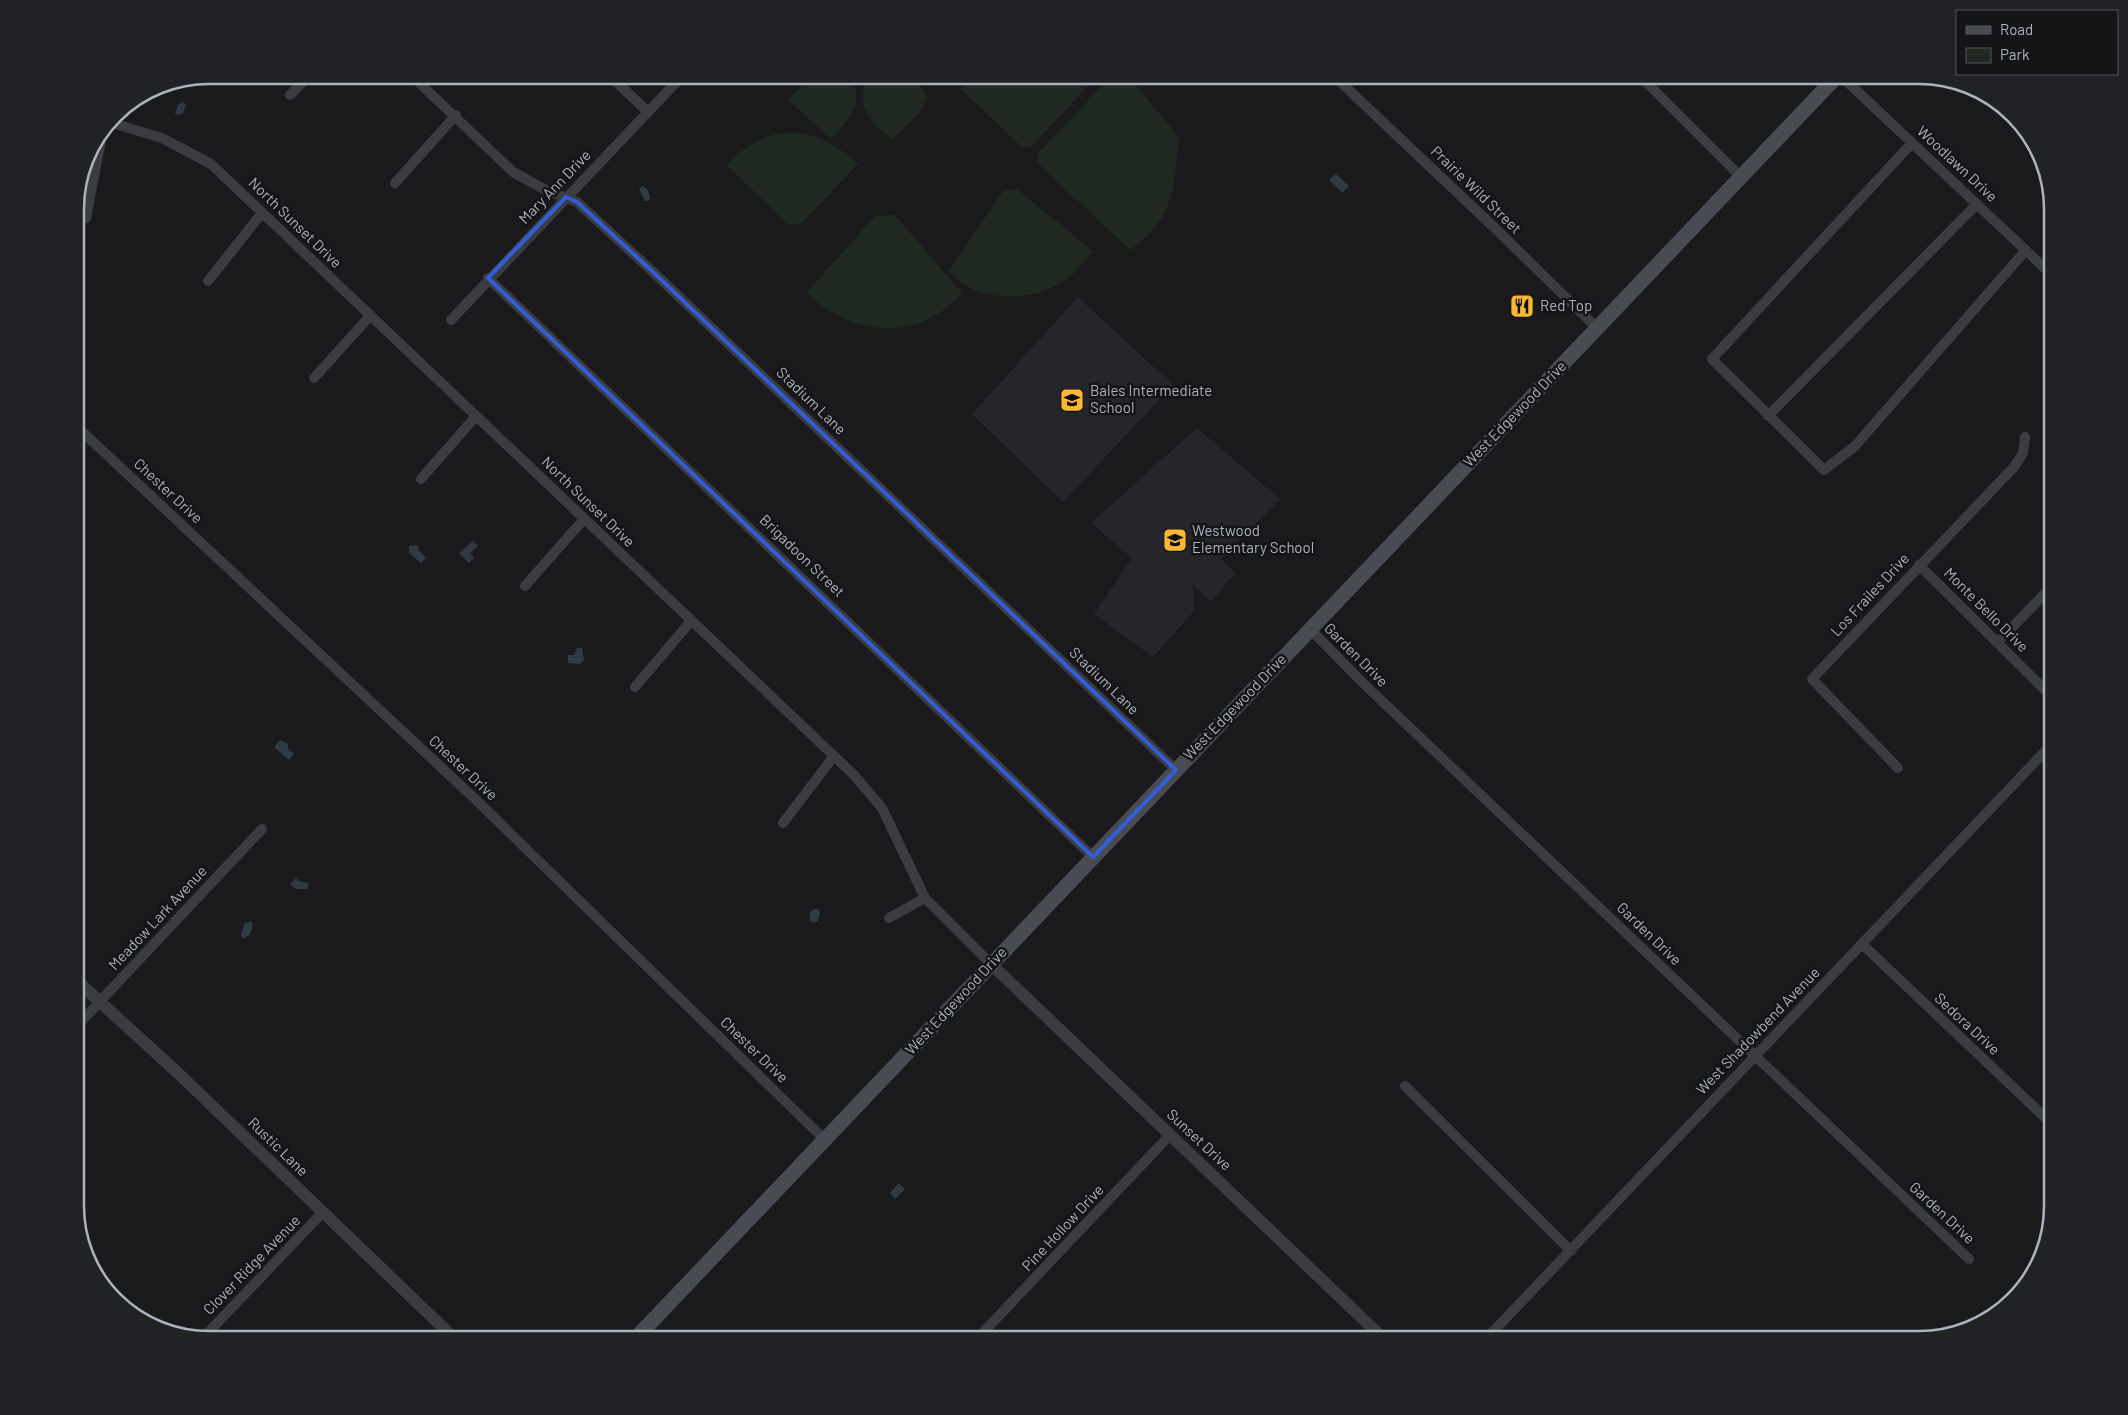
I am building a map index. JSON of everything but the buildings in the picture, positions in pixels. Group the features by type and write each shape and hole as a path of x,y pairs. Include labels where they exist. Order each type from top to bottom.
{"main road":[{"name":"West Edgewood Drive","path":"643,1331 1830,84"}],"street":[{"path":"290,95 301,84"},
{"name":"Stadium Lane","path":"421,84 456,115 513,172 546,190 577,202 652,271 1176,770"},
{"path":"618,84 648,112"},
{"name":"Mary Ann Drive","path":"450,320 674,84"},
{"name":"Prairie Wild Street","path":"1343,84 1597,328"},
{"path":"1648,84 1740,177"},
{"name":"Woodlawn Drive","path":"1849,84 2044,267"},
{"path":"395,183 456,115"},
{"name":"North Sunset Drive","path":"117,124 162,138 211,164 834,756 882,808 925,898 991,964"},
{"path":"1912,143 1712,359 1824,470 1855,446 2026,250"},
{"path":"86,218 100,146"},
{"path":"1768,416 1977,204"},
{"path":"208,281 262,212"},
{"name":"Brigadoon Street","path":"488,278 1093,857"},
{"path":"314,378 370,316"},
{"path":"421,479 476,416"},
{"name":"Chester Drive","path":"84,433 474,798 825,1140"},
{"name":"Los Frailes Drive","path":"1898,768 1812,679 2014,467 2023,453 2025,437"},
{"path":"525,586 584,519"},
{"name":"Monte Bello Drive","path":"1919,565 2044,689"},
{"path":"1997,643 2044,594"},
{"path":"635,687 691,621"},
{"name":"Garden Drive","path":"1310,629 1362,682 1969,1259"},
{"name":"West Shadowbend Avenue","path":"1494,1331 2044,752"},
{"path":"783,823 834,756"},
{"name":"Meadow Lark Avenue","path":"84,1019 262,829"},
{"path":"889,918 925,898"},
{"name":"Sedora Drive","path":"1862,944 2044,1116"},
{"name":"Sunset Drive","path":"991,964 1376,1331"},
{"name":"Rustic Lane","path":"84,988 179,1074 447,1331"},
{"path":"1405,1086 1571,1251"},
{"name":"Pine Hollow Drive","path":"985,1331 1170,1135"},
{"name":"Clover Ridge Avenue","path":"210,1331 323,1212"}],"highlighted area":[{"path":"566,197 577,202 652,271 1176,770 1093,857 488,278"}],"shaded area":[{"path":"182,102 186,104 183,113 180,115 175,114 178,105"},
{"path":"1336,174 1349,186 1342,193 1329,180"},
{"path":"643,186 648,190 650,198 648,201 645,201 639,189"},
{"name":"Bales Intermediate School","path":"1078,297 1173,385 1063,502 972,414"},
{"name":"Westwood Elementary School","path":"1197,428 1280,499 1221,559 1235,573 1211,602 1193,584 1194,611 1153,657 1094,614 1132,558 1091,523"},
{"path":"473,541 478,546 470,553 474,558 469,563 459,553"},
{"path":"417,545 426,558 421,563 409,553 409,546"},
{"path":"577,648 582,648 584,660 580,664 568,663 568,655 574,655"},
{"path":"280,740 288,744 288,749 294,754 289,760 275,748"},
{"path":"296,878 299,881 308,883 308,889 296,889 290,884"},
{"path":"818,909 820,912 818,921 813,923 810,921 810,912"},
{"path":"251,921 251,932 245,938 242,938 244,924"},
{"path":"899,1183 905,1189 895,1199 890,1193"}],"green space":[{"path":"803,84 854,84 856,93 854,109 832,139 788,100"},
{"path":"919,84 927,96 922,110 893,139 877,127 866,112 863,95 864,85"},
{"path":"966,84 1089,85 1031,147 1022,147 961,89"},
{"path":"1104,84 1135,84 1179,137 1176,171 1170,201 1156,226 1130,250 1038,163 1038,153"},
{"path":"783,133 805,134 824,140 841,150 858,164 801,224 790,225 726,165 752,144 766,137"},
{"path":"1016,189 1093,251 1069,277 1046,290 1017,296 987,294 973,289 949,271 1003,191"},
{"path":"895,215 962,293 945,309 926,320 905,327 885,328 864,325 843,318 824,307 807,292 875,216"}],"place":[{"name":"Red Top","path":"1522,306"},
{"name":"Bales Intermediate School","path":"1072,400"},
{"name":"Westwood Elementary School","path":"1175,540"}]}
